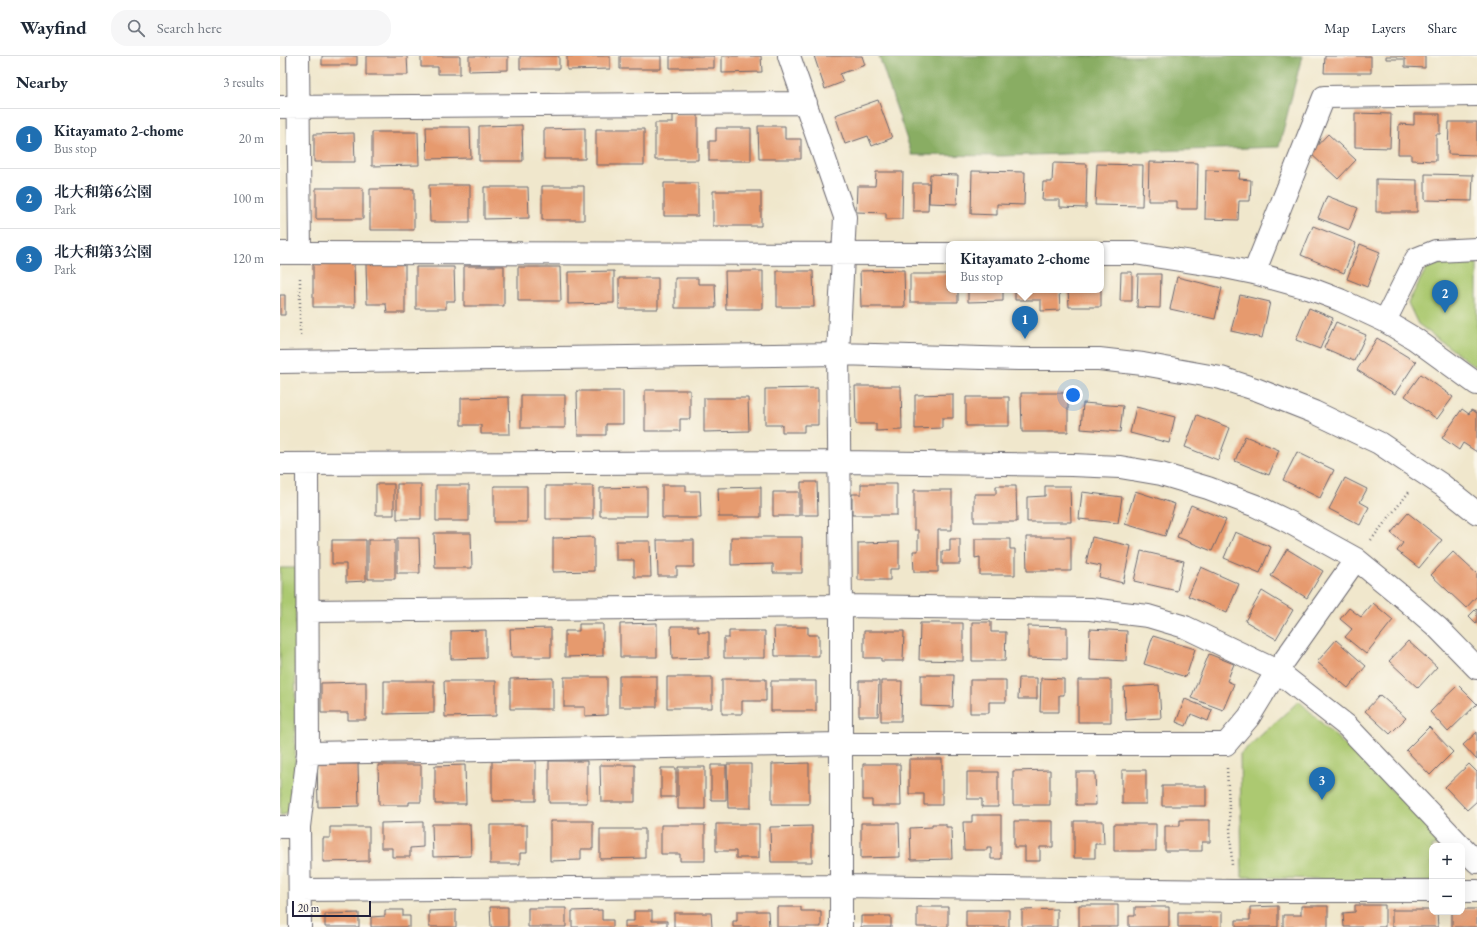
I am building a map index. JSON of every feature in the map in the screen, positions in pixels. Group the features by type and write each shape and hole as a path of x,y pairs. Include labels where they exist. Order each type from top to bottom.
{"street":[{"path":"298,56 289,107 290,253 946,254"},
{"path":"789,56 844,217 838,354 841,606 841,927"},
{"path":"1254,273 1324,97 1477,96"},
{"path":"289,107 806,104"},
{"path":"1385,321 1416,258 1436,251 1477,249"},
{"path":"1104,253 1141,254 1254,273 1311,289 1340,300 1385,321 1415,339 1477,384"},
{"path":"290,362 838,354 1018,359 1099,359 1143,364 1221,378 1314,412 1379,443 1442,485 1477,513"},
{"path":"280,464 839,462 1072,464 1120,467 1161,474 1208,488 1256,506 1289,522 1356,559 1400,594 1477,668"},
{"path":"300,927 300,890 290,827 308,753 307,464"},
{"path":"308,753 841,744 1226,744 1249,717 1277,671 1356,559"},
{"path":"307,611 841,606 1090,610 1148,616 1185,627 1277,671 1347,726 1459,843"},
{"path":"1465,849 1477,862"},
{"path":"300,890 841,886 1232,891 1429,891"},
{"path":"1465,891 1477,891"}],"path":[{"path":"290,253 290,362"},
{"path":"1356,559 1424,473"},
{"path":"1226,744 1232,891"}],"green space":[{"path":"879,56 1302,56 1279,147 1002,156 912,155"},
{"path":"1477,263 1477,368 1418,324 1408,303 1426,269 1438,264"},
{"path":"280,568 296,568 295,804 284,815 280,815"},
{"path":"1299,701 1447,843 1429,843 1429,882 1242,877 1240,754"}],"building":[{"path":"322,56 357,56 357,65 322,65"},
{"path":"366,56 407,56 408,75 366,75"},
{"path":"421,56 460,56 460,74 438,74 438,67 421,67"},
{"path":"469,56 508,56 508,70 469,71"},
{"path":"520,56 559,56 559,69 520,69"},
{"path":"567,56 610,56 610,69 567,70"},
{"path":"620,56 661,56 661,69 620,69"},
{"path":"670,56 714,56 714,68 670,68"},
{"path":"722,56 761,56 762,72 722,73"},
{"path":"814,56 862,56 865,65 840,74 843,82 825,89"},
{"path":"1325,56 1371,56 1371,73 1324,73"},
{"path":"1386,56 1425,56 1425,68 1405,67 1405,59 1386,59"},
{"path":"878,100 892,138 872,146 868,136 845,144 835,115"},
{"path":"1355,113 1391,114 1390,148 1355,147"},
{"path":"673,114 698,114 698,160 655,160 655,123 673,123"},
{"path":"1414,114 1440,114 1440,134 1436,134 1436,161 1411,160 1411,154 1398,154 1399,124 1414,125"},
{"path":"1449,122 1477,122 1477,155 1448,154"},
{"path":"522,125 523,161 479,161 479,126"},
{"path":"758,126 785,126 785,139 801,139 801,159 759,159"},
{"path":"426,127 470,127 471,158 427,159"},
{"path":"585,128 585,159 544,159 544,129"},
{"path":"716,128 751,128 751,161 709,161 709,141 716,141"},
{"path":"596,129 644,129 644,165 596,165"},
{"path":"372,132 418,132 419,165 372,166"},
{"path":"354,133 355,162 314,162 314,134"},
{"path":"1328,134 1356,160 1338,179 1310,153"},
{"path":"1149,162 1198,163 1197,209 1177,209 1177,201 1148,201"},
{"path":"1053,163 1087,164 1086,208 1060,207 1060,200 1042,200 1043,182 1052,182"},
{"path":"1097,164 1143,165 1142,206 1095,205"},
{"path":"1206,170 1240,171 1239,179 1251,180 1250,201 1239,201 1238,220 1205,219"},
{"path":"972,171 1025,172 1024,205 997,204 997,215 971,214"},
{"path":"876,172 903,172 902,219 886,219 886,213 856,212 857,186 875,186"},
{"path":"930,174 958,175 957,204 929,203"},
{"path":"1425,174 1473,175 1472,201 1425,200"},
{"path":"1376,179 1417,180 1417,212 1376,212"},
{"path":"664,183 698,183 698,216 664,216"},
{"path":"913,183 929,183 928,211 913,211"},
{"path":"429,185 470,185 470,222 430,222"},
{"path":"542,186 584,186 584,220 542,220"},
{"path":"484,187 528,187 529,218 484,219"},
{"path":"316,188 363,188 363,219 316,219"},
{"path":"370,189 414,189 414,230 370,230"},
{"path":"713,191 761,191 761,226 713,226"},
{"path":"1327,196 1358,208 1349,230 1318,218"},
{"path":"1313,226 1356,243 1344,273 1301,255"},
{"path":"1360,244 1380,252 1367,287 1347,279"},
{"path":"313,262 354,262 355,307 313,307"},
{"path":"405,263 405,313 387,313 386,304 367,304 366,264"},
{"path":"464,266 504,266 504,306 464,306"},
{"path":"416,267 454,267 455,301 446,301 446,309 416,309"},
{"path":"518,267 560,267 561,301 518,301"},
{"path":"904,270 905,307 861,307 860,271"},
{"path":"614,271 614,303 568,304 568,272"},
{"path":"725,271 763,271 763,309 726,309"},
{"path":"777,271 813,271 814,307 777,307"},
{"path":"1121,272 1132,272 1132,301 1120,301"},
{"path":"910,274 946,274 946,293 958,293 958,302 910,302"},
{"path":"1138,274 1161,274 1160,308 1137,307"},
{"path":"1177,277 1222,288 1215,319 1170,309"},
{"path":"619,278 658,278 658,309 619,309"},
{"path":"675,278 698,278 698,284 715,284 716,308 675,308"},
{"path":"968,293 1003,293 1003,301 968,302"},
{"path":"1015,293 1059,293 1060,310 1041,311 1041,300 1015,300"},
{"path":"1068,293 1101,293 1101,307 1069,307"},
{"path":"280,295 285,295 285,315 280,315"},
{"path":"1240,295 1270,302 1262,338 1231,331"},
{"path":"1309,308 1333,318 1320,349 1296,340"},
{"path":"1336,322 1366,335 1354,361 1324,348"},
{"path":"1377,338 1416,362 1395,394 1357,370"},
{"path":"1421,374 1453,397 1437,419 1405,396"},
{"path":"855,386 901,386 902,430 876,431 876,424 856,424"},
{"path":"818,388 818,425 804,425 804,432 782,432 782,425 765,425 765,389"},
{"path":"645,390 690,390 690,419 680,419 680,431 645,431"},
{"path":"577,391 623,391 623,424 606,424 606,435 578,435"},
{"path":"1021,393 1068,393 1068,432 1022,432"},
{"path":"953,394 953,418 942,418 942,428 915,429 915,395"},
{"path":"521,395 565,395 565,428 521,428"},
{"path":"509,397 510,434 481,434 481,425 461,425 461,398"},
{"path":"966,397 1009,397 1009,426 966,426"},
{"path":"704,398 748,398 749,431 704,432"},
{"path":"1083,403 1123,406 1120,432 1081,429"},
{"path":"1136,407 1175,417 1169,443 1130,433"},
{"path":"1462,409 1469,414 1471,410 1477,413 1477,452 1463,443 1459,450 1442,438"},
{"path":"1197,415 1230,428 1218,460 1185,447"},
{"path":"1245,436 1279,450 1269,475 1235,461"},
{"path":"1297,452 1334,470 1320,498 1283,480"},
{"path":"1345,478 1367,489 1360,502 1369,507 1360,525 1329,509"},
{"path":"801,482 817,482 818,515 801,515"},
{"path":"376,484 394,484 394,515 376,515"},
{"path":"397,484 421,484 421,519 397,519"},
{"path":"861,484 897,484 897,515 852,515 852,494 861,494"},
{"path":"436,485 469,485 469,521 436,521"},
{"path":"662,485 686,485 686,491 700,491 701,518 662,518"},
{"path":"494,486 527,486 527,522 494,522"},
{"path":"546,486 593,486 593,519 546,519"},
{"path":"996,486 1016,486 1017,522 974,522 974,494 996,494"},
{"path":"1045,486 1070,486 1071,522 1027,522 1027,497 1045,496"},
{"path":"647,487 647,516 600,516 600,488"},
{"path":"761,487 761,517 719,517 718,488"},
{"path":"914,490 952,490 952,530 938,530 938,572 914,572 913,551 918,551 918,530 914,530"},
{"path":"1135,491 1175,504 1165,536 1125,524"},
{"path":"773,492 799,492 799,516 773,516"},
{"path":"1082,492 1122,497 1118,523 1079,519"},
{"path":"1191,505 1226,520 1212,551 1177,537"},
{"path":"1408,513 1442,540 1419,568 1397,551 1403,543 1391,533"},
{"path":"1235,532 1271,547 1260,573 1224,558"},
{"path":"434,533 471,533 472,568 435,568"},
{"path":"594,537 594,571 553,572 553,538"},
{"path":"731,537 802,537 802,573 773,573 773,564 731,565"},
{"path":"1026,537 1071,537 1071,571 1027,571"},
{"path":"1092,537 1131,546 1123,583 1099,577 1101,566 1086,563"},
{"path":"397,538 419,538 420,573 397,573"},
{"path":"950,539 960,539 960,564 942,564 942,551 950,551"},
{"path":"975,539 1010,539 1010,549 1015,549 1015,575 980,575 980,557 975,558"},
{"path":"332,540 366,540 366,581 346,582 346,564 332,564"},
{"path":"368,540 395,540 395,579 368,579"},
{"path":"657,540 694,540 694,567 677,567 677,576 658,576"},
{"path":"616,541 650,541 651,577 634,577 634,560 616,560"},
{"path":"899,542 899,569 890,569 890,580 858,580 858,543"},
{"path":"1287,549 1323,571 1307,598 1271,576"},
{"path":"1141,551 1184,561 1177,591 1134,581"},
{"path":"1453,552 1477,574 1477,596 1466,608 1431,575"},
{"path":"1201,567 1239,584 1227,613 1188,596"},
{"path":"1262,591 1293,610 1276,639 1245,621"},
{"path":"1373,603 1393,620 1366,654 1345,637 1352,629 1340,619 1349,608 1361,617"},
{"path":"1477,608 1477,624 1469,616"},
{"path":"972,622 991,622 991,632 1006,632 1005,661 972,661"},
{"path":"657,623 657,657 620,657 620,624"},
{"path":"920,623 963,623 963,661 919,660"},
{"path":"579,624 603,624 603,656 565,657 565,631 579,631"},
{"path":"671,626 698,626 698,632 709,632 709,658 672,659"},
{"path":"1028,626 1067,627 1067,659 1028,658"},
{"path":"774,627 808,627 808,635 819,635 819,656 775,656"},
{"path":"551,628 551,657 511,657 510,629"},
{"path":"1090,629 1127,631 1126,661 1089,659"},
{"path":"486,630 486,658 451,659 451,631"},
{"path":"729,631 765,631 765,658 724,658 724,638 729,638"},
{"path":"864,631 904,631 903,661 881,661 881,658 864,658"},
{"path":"1153,636 1195,649 1186,677 1144,664"},
{"path":"1336,640 1366,666 1348,688 1317,662"},
{"path":"1408,641 1437,667 1418,688 1389,661"},
{"path":"1209,654 1234,664 1227,681 1234,684 1223,710 1191,698"},
{"path":"921,675 954,675 953,707 921,706"},
{"path":"619,676 657,676 657,707 619,707"},
{"path":"564,677 607,677 607,715 585,716 585,707 564,707"},
{"path":"667,677 712,677 712,708 667,708"},
{"path":"553,678 553,709 510,709 510,679"},
{"path":"1019,678 1037,678 1037,699 1018,699"},
{"path":"1041,678 1064,679 1064,695 1059,695 1059,712 1040,712"},
{"path":"722,679 766,679 766,701 742,701 742,714 722,714"},
{"path":"970,680 1006,680 1006,702 989,702 989,713 970,713"},
{"path":"1078,680 1111,680 1111,722 1078,722"},
{"path":"384,681 434,681 434,713 384,714"},
{"path":"444,681 496,681 496,716 445,717"},
{"path":"771,681 816,681 816,711 771,711"},
{"path":"859,681 879,681 878,716 859,716"},
{"path":"881,681 902,681 901,721 881,721"},
{"path":"366,682 366,720 348,720 348,713 321,713 321,683"},
{"path":"1159,685 1161,718 1126,720 1124,687"},
{"path":"1458,685 1477,704 1448,732 1430,712"},
{"path":"1380,695 1406,718 1390,734 1365,711"},
{"path":"1185,699 1212,710 1208,721 1191,714 1186,726 1176,722"},
{"path":"1429,727 1453,752 1430,775 1406,750"},
{"path":"1477,732 1477,760 1463,745"},
{"path":"909,759 942,759 942,805 924,805 924,794 909,794"},
{"path":"492,761 536,761 536,801 492,801"},
{"path":"549,761 587,761 587,803 549,803"},
{"path":"809,763 809,804 772,804 772,764"},
{"path":"317,764 358,764 359,806 318,807"},
{"path":"727,764 751,764 751,808 728,808"},
{"path":"863,764 900,764 901,806 872,806 872,800 863,800"},
{"path":"1469,764 1477,772 1477,801 1467,810 1445,787"},
{"path":"378,765 421,765 421,802 409,802 409,805 379,805"},
{"path":"465,765 466,804 435,804 435,766"},
{"path":"600,765 635,765 635,802 601,802"},
{"path":"711,765 726,765 726,800 711,800"},
{"path":"678,767 705,767 705,809 678,809"},
{"path":"661,768 676,768 676,797 661,797"},
{"path":"1050,770 1050,805 1013,805 1013,771"},
{"path":"1122,770 1146,770 1146,804 1122,804"},
{"path":"967,772 998,772 998,807 982,807 982,799 967,799"},
{"path":"1076,772 1095,772 1096,805 1076,805"},
{"path":"1162,786 1206,786 1206,806 1162,806"},
{"path":"972,815 1001,815 1001,859 991,859 991,847 987,847 987,850 964,850 963,822 972,822"},
{"path":"1180,820 1210,820 1210,842 1202,842 1202,851 1165,851 1165,826 1180,826"},
{"path":"550,821 593,821 593,849 581,849 581,860 550,861"},
{"path":"1014,821 1053,821 1053,847 1040,847 1040,861 1025,861 1025,847 1014,847"},
{"path":"1074,821 1103,821 1104,844 1095,844 1095,858 1074,858"},
{"path":"423,822 423,847 410,848 410,857 392,857 392,848 381,848 381,823"},
{"path":"861,823 899,823 900,857 861,858"},
{"path":"432,824 470,824 471,856 433,857"},
{"path":"716,824 759,824 759,858 736,858 736,851 716,851"},
{"path":"932,824 946,824 946,827 951,827 952,859 911,860 910,828 932,827"},
{"path":"1114,824 1156,824 1156,851 1114,851"},
{"path":"490,825 527,825 527,853 520,853 520,864 490,864"},
{"path":"661,825 705,825 705,861 680,861 680,854 661,854"},
{"path":"812,826 812,862 771,862 770,827"},
{"path":"330,827 369,827 369,861 323,862 323,838 330,838"},
{"path":"600,829 645,829 645,858 600,859"},
{"path":"1079,905 1118,905 1118,927 1079,927"},
{"path":"1355,905 1385,905 1385,927 1344,927 1343,913 1355,912"},
{"path":"1278,906 1278,927 1236,927 1236,920 1250,920 1250,907"},
{"path":"1301,906 1328,906 1328,927 1283,927 1283,915 1301,915"},
{"path":"490,907 508,907 508,927 491,927"},
{"path":"777,907 801,907 801,911 821,911 821,927 777,927"},
{"path":"917,907 948,907 948,927 917,927"},
{"path":"1135,907 1169,907 1169,927 1129,927 1129,916 1135,916"},
{"path":"528,908 566,908 566,927 528,927"},
{"path":"1057,909 1057,927 1022,927 1022,910"},
{"path":"1465,909 1477,909 1477,927 1452,927 1452,915 1465,915"},
{"path":"385,910 403,910 403,916 410,916 410,927 371,927 371,917 385,916"},
{"path":"456,910 456,927 429,927 429,911"},
{"path":"602,910 602,920 613,920 613,927 572,927 572,911"},
{"path":"966,910 1009,910 1009,927 966,927"},
{"path":"1392,910 1429,910 1429,915 1437,915 1438,927 1392,927"},
{"path":"634,911 652,911 652,921 667,921 667,927 625,927 625,921 634,921"},
{"path":"737,911 768,911 769,927 733,927 733,921 737,921"},
{"path":"1178,912 1222,912 1222,927 1178,927"},
{"path":"359,913 359,927 325,927 325,914"},
{"path":"674,913 711,913 712,927 674,927"},
{"path":"861,916 891,916 891,927 861,927"}],"place":[{"name":"北大和第6公園","path":"1445,313"},
{"name":"Kitayamato 2-chome","path":"1025,339"},
{"name":"北大和第3公園","path":"1322,800"}]}
